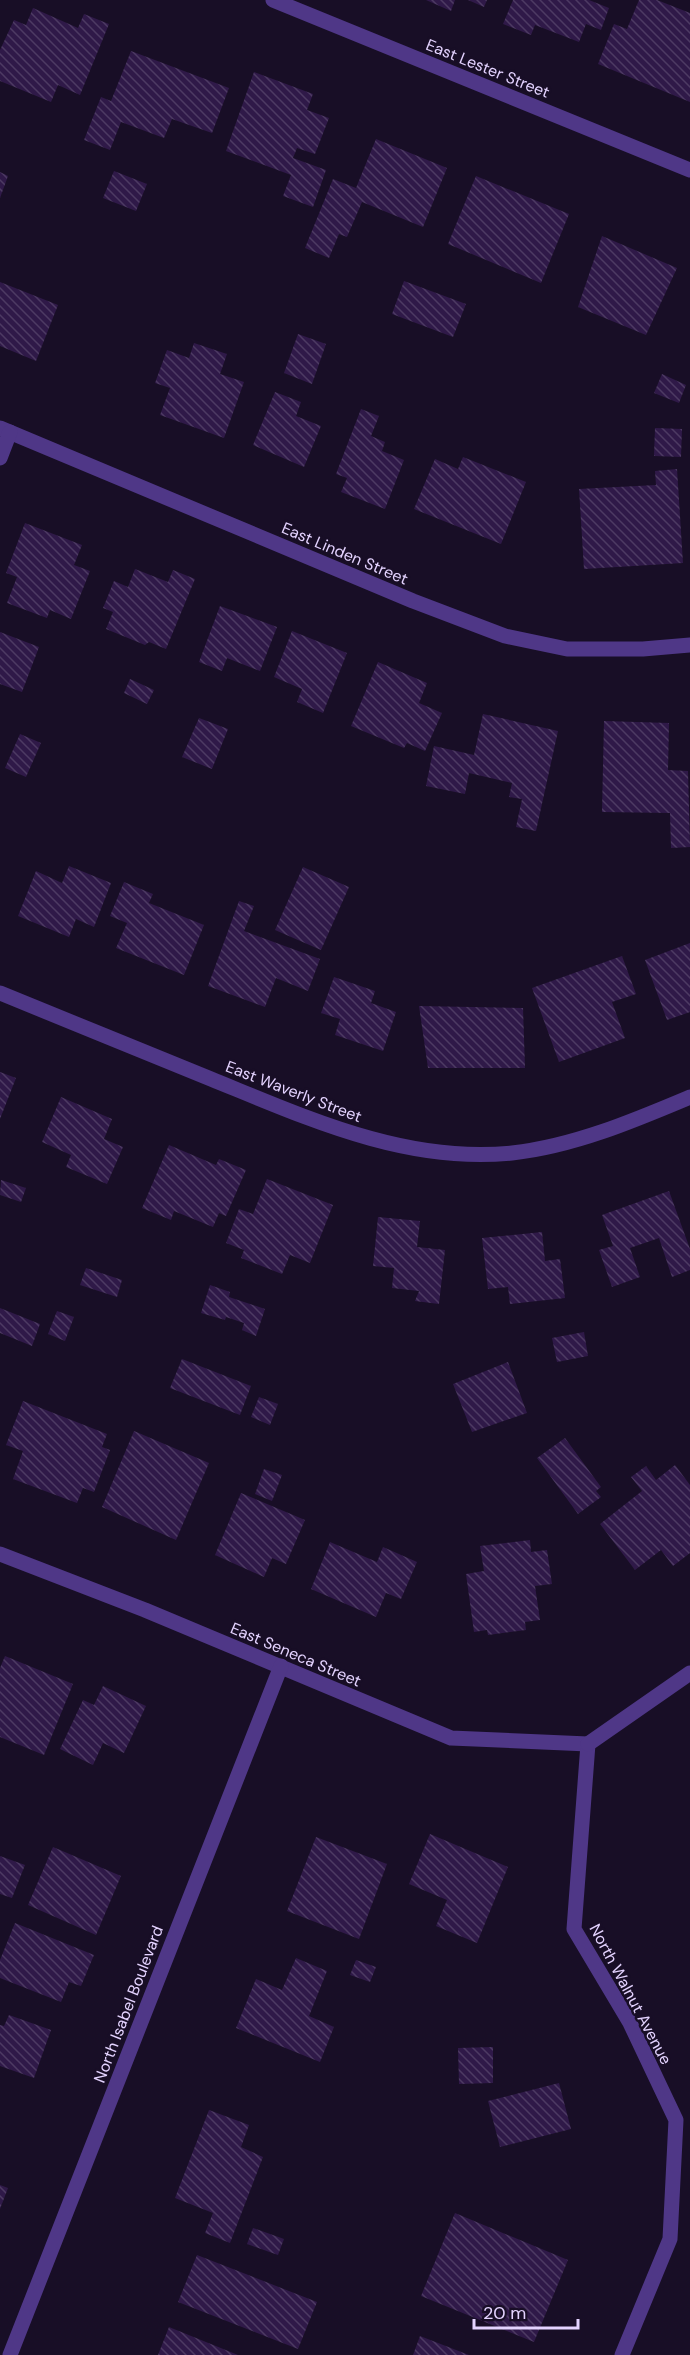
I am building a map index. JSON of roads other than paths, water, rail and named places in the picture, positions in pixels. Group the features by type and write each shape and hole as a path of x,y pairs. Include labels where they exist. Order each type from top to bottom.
{"street":[{"name":"East Lester Street","path":"273,0 690,170"},
{"path":"0,458 5,430"},
{"name":"East Linden Street","path":"5,430 413,601 505,636 567,649 643,649 690,645"},
{"name":"East Waverly Street","path":"0,993 340,1131 406,1147 468,1154 512,1153 571,1142 690,1097"},
{"name":"East Seneca Street","path":"0,1554 281,1666 451,1738 588,1744"},
{"name":"North Isabel Boulevard","path":"10,2355 281,1666"},
{"path":"588,1744 690,1673"},
{"name":"North Walnut Avenue","path":"588,1744 574,1929 630,2022 676,2120 670,2239 622,2355"}]}
